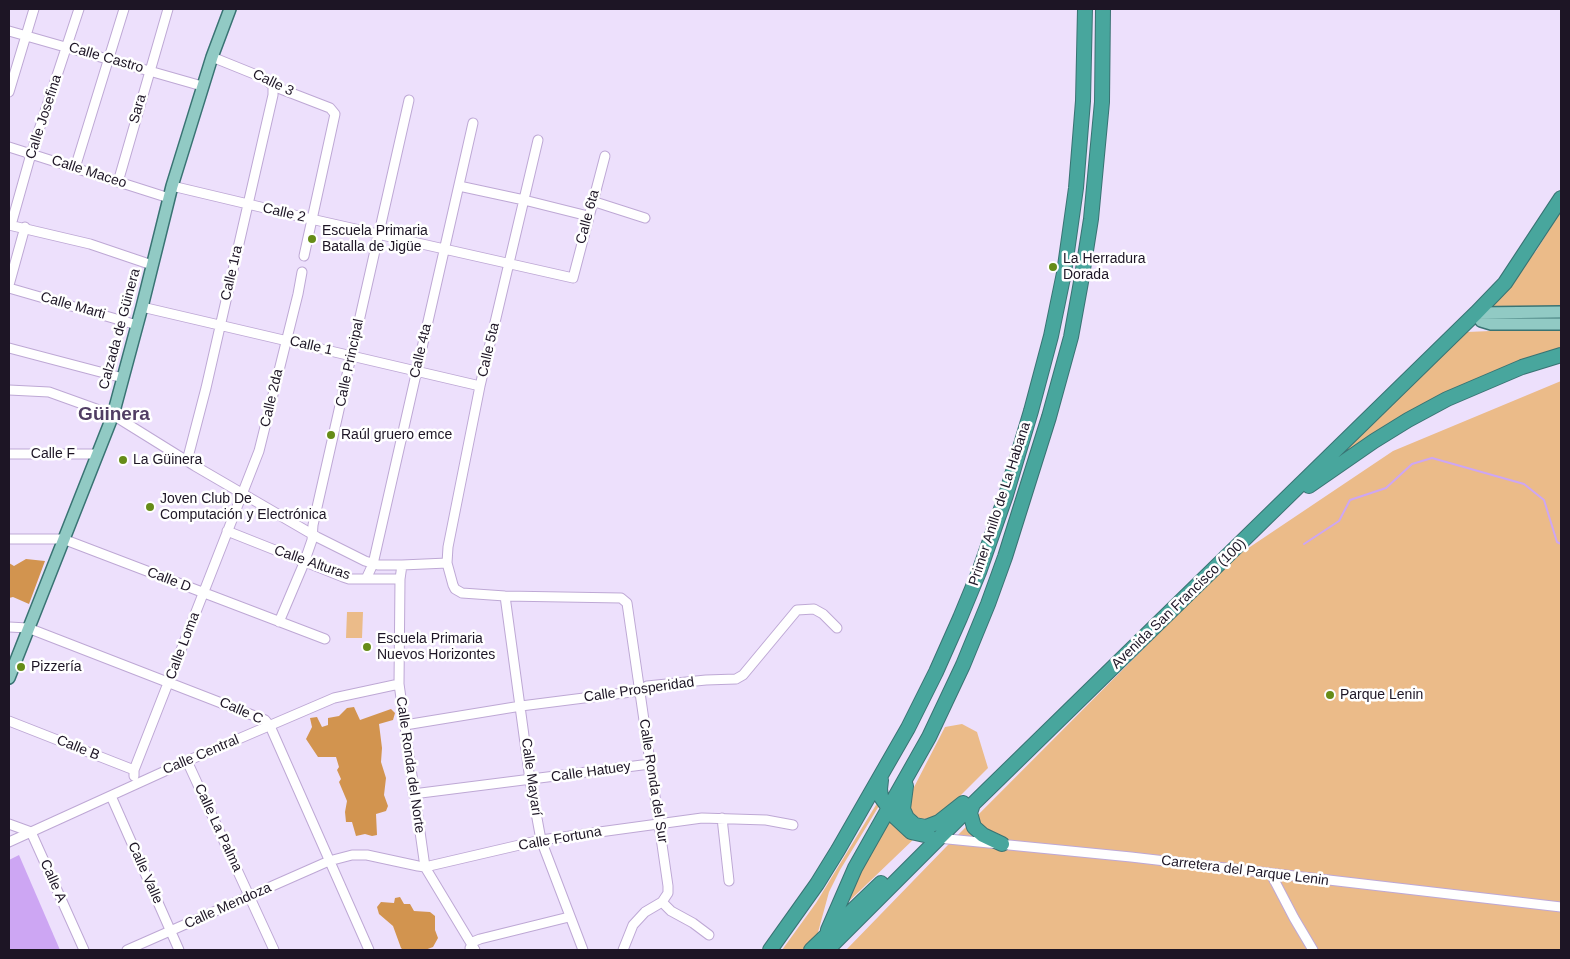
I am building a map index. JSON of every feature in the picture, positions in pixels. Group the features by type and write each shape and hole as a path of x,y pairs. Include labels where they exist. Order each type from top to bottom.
{"highway":[{"name":"Primer Anillo de La Habana","path":"770,950 817,884 882,777 936,672 979,572 1006,495 1051,336 1064,273 1076,188 1083,101 1085,9"},
{"name":"Primer Anillo de La Habana","path":"910,773 937,720 988,604 1024,501 1071,337 1082,282 1091,219 1102,102 1103,9"},
{"name":"Avenida San Francisco (100)","path":"968,803 1274,512 1476,308 1498,278 1525,252 1561,198"},
{"name":"Avenida San Francisco (100)","path":"811,950 826,944 1459,319 1476,308"},
{"path":"1274,512 1354,454 1408,420 1476,386 1522,367 1561,355"},
{"path":"818,950 826,944 855,868 910,773"},
{"path":"910,773 903,809 907,818 934,837"},
{"path":"882,777 881,797 896,818 908,830 917,834 934,837"},
{"path":"915,825 926,827 939,822 968,803 974,827 983,835 1002,844"}],"main road":[{"name":"Calzada de Güinera","path":"9,678 112,414 142,307 172,186 202,86 230,9"},
{"path":"1561,312 1476,308 1481,321 1491,324 1561,324"}],"street":[{"path":"9,92 34,9"},
{"name":"Calle Josefina","path":"10,225 79,9"},
{"path":"75,168 124,9"},
{"name":"Sara","path":"118,182 168,9"},
{"name":"Calle Castro","path":"9,31 202,86"},
{"name":"Calle 3","path":"212,57 256,75 273,86 330,108 334,112 335,120 312,219"},
{"name":"Calle 1ra","path":"187,461 206,388 273,95 273,86"},
{"name":"Calle Principal","path":"279,622 304,563 312,534 409,100"},
{"name":"Calle 4ta","path":"366,579 373,564 473,123"},
{"name":"Calle 5ta","path":"447,562 448,547 480,386 538,140"},
{"name":"Calle Maceo","path":"9,146 169,198"},
{"name":"Calle 6ta","path":"573,278 605,156"},
{"name":"Calle 2","path":"172,186 573,278"},
{"path":"460,186 588,216"},
{"path":"592,201 645,218"},
{"path":"304,256 312,219"},
{"path":"10,225 25,227 90,244 152,265"},
{"path":"9,287 25,227"},
{"name":"Calle 2da","path":"241,492 262,441 302,272"},
{"name":"Calle Marti","path":"9,287 137,325"},
{"name":"Calle 1","path":"142,307 480,386"},
{"path":"9,348 123,378"},
{"path":"9,390 49,392 112,414 187,461 312,534 373,564 402,565 447,562 453,585 459,592 505,596"},
{"name":"Calle F","path":"9,454 97,454"},
{"name":"Calle Loma","path":"134,770 241,492"},
{"name":"Calle Alturas","path":"227,531 343,577 400,579"},
{"name":"Calle D","path":"9,538 63,539 325,639"},
{"name":"Calle Ronda del Norte","path":"402,565 400,579 399,684 413,794 425,867 472,948"},
{"name":"Calle Ronda del Sur","path":"505,596 621,598 627,603 668,886 668,892 662,902"},
{"name":"Calle Mayarí","path":"505,596 530,780 541,840 583,950"},
{"name":"Calle Prosperidad","path":"405,725 521,706 639,691 647,686 740,678 798,610 814,609 837,628"},
{"name":"Calle C","path":"9,628 28,628 265,720 270,726 369,950"},
{"name":"Calle Central","path":"9,842 134,784 334,698 399,684"},
{"name":"Calle B","path":"9,721 134,770"},
{"name":"Calle La Palma","path":"187,761 274,950"},
{"name":"Calle Hatuey","path":"413,794 650,764"},
{"path":"134,770 134,784"},
{"name":"Calle Valle","path":"111,796 179,950"},
{"name":"Calle Fortuna","path":"329,860 360,854 425,867 541,840 702,818 766,820 793,825"},
{"path":"722,818 729,881"},
{"path":"9,824 31,832"},
{"name":"Calle A","path":"31,832 84,950"},
{"name":"Carretera del Parque Lenin","path":"934,837 1561,907"},
{"name":"Calle Mendoza","path":"127,950 329,860"},
{"path":"1271,874 1313,950"},
{"path":"623,950 630,932 638,919 644,912 662,902 671,911 694,923 708,935"},
{"path":"472,948 480,939 569,917"}],"shaded area":[{"path":"1561,211 1561,309 1486,310 1536,251"},
{"path":"1561,328 1561,353 1523,365 1329,464 1467,332"},
{"name":"Parque Lenin","path":"1561,381 1561,950 846,950 1235,557 1393,451"},
{"path":"26,559 45,561 29,604 13,597 9,598 9,563 14,566"},
{"path":"347,612 363,612 362,638 346,638"},
{"path":"354,707 360,720 391,709 395,713 393,720 379,724 382,748 381,762 386,778 384,795 388,806 386,811 376,814 377,835 372,836 365,834 356,836 352,822 346,822 347,801 339,782 341,779 337,770 339,767 336,757 318,757 306,739 312,727 310,718 317,717 322,727 328,725 328,718 339,716 347,708"},
{"path":"962,724 977,732 988,768 944,812 933,818 921,819 913,814 910,805 911,793 945,727"},
{"path":"879,800 882,801 840,870 829,892 817,936 802,950 782,950 816,903"},
{"path":"891,818 916,837 844,906 856,877"},
{"path":"19,855 60,950 9,950 9,860"},
{"path":"400,897 404,904 410,904 414,911 430,912 435,916 435,930 438,938 433,947 425,950 403,950 401,948 393,926 379,914 377,907 381,902 394,903 395,898"}],"waterway":[{"path":"1304,544 1339,521 1350,500 1386,488 1412,464 1432,458 1524,484 1544,500 1557,542 1561,544"}],"place":[{"name":"Escuela Primaria Batalla de Jigüe","path":"312,239"},
{"name":"La Herradura Dorada","path":"1053,267"},
{"name":"Raúl gruero emce","path":"331,435"},
{"name":"La Güinera","path":"123,460"},
{"name":"Joven Club De Computación y Electrónica","path":"150,507"},
{"name":"Escuela Primaria Nuevos Horizontes","path":"367,647"},
{"name":"Pizzería","path":"21,667"},
{"name":"Parque Lenin","path":"1330,695"}],"district":[{"name":"Güinera","path":"114,415"}]}
